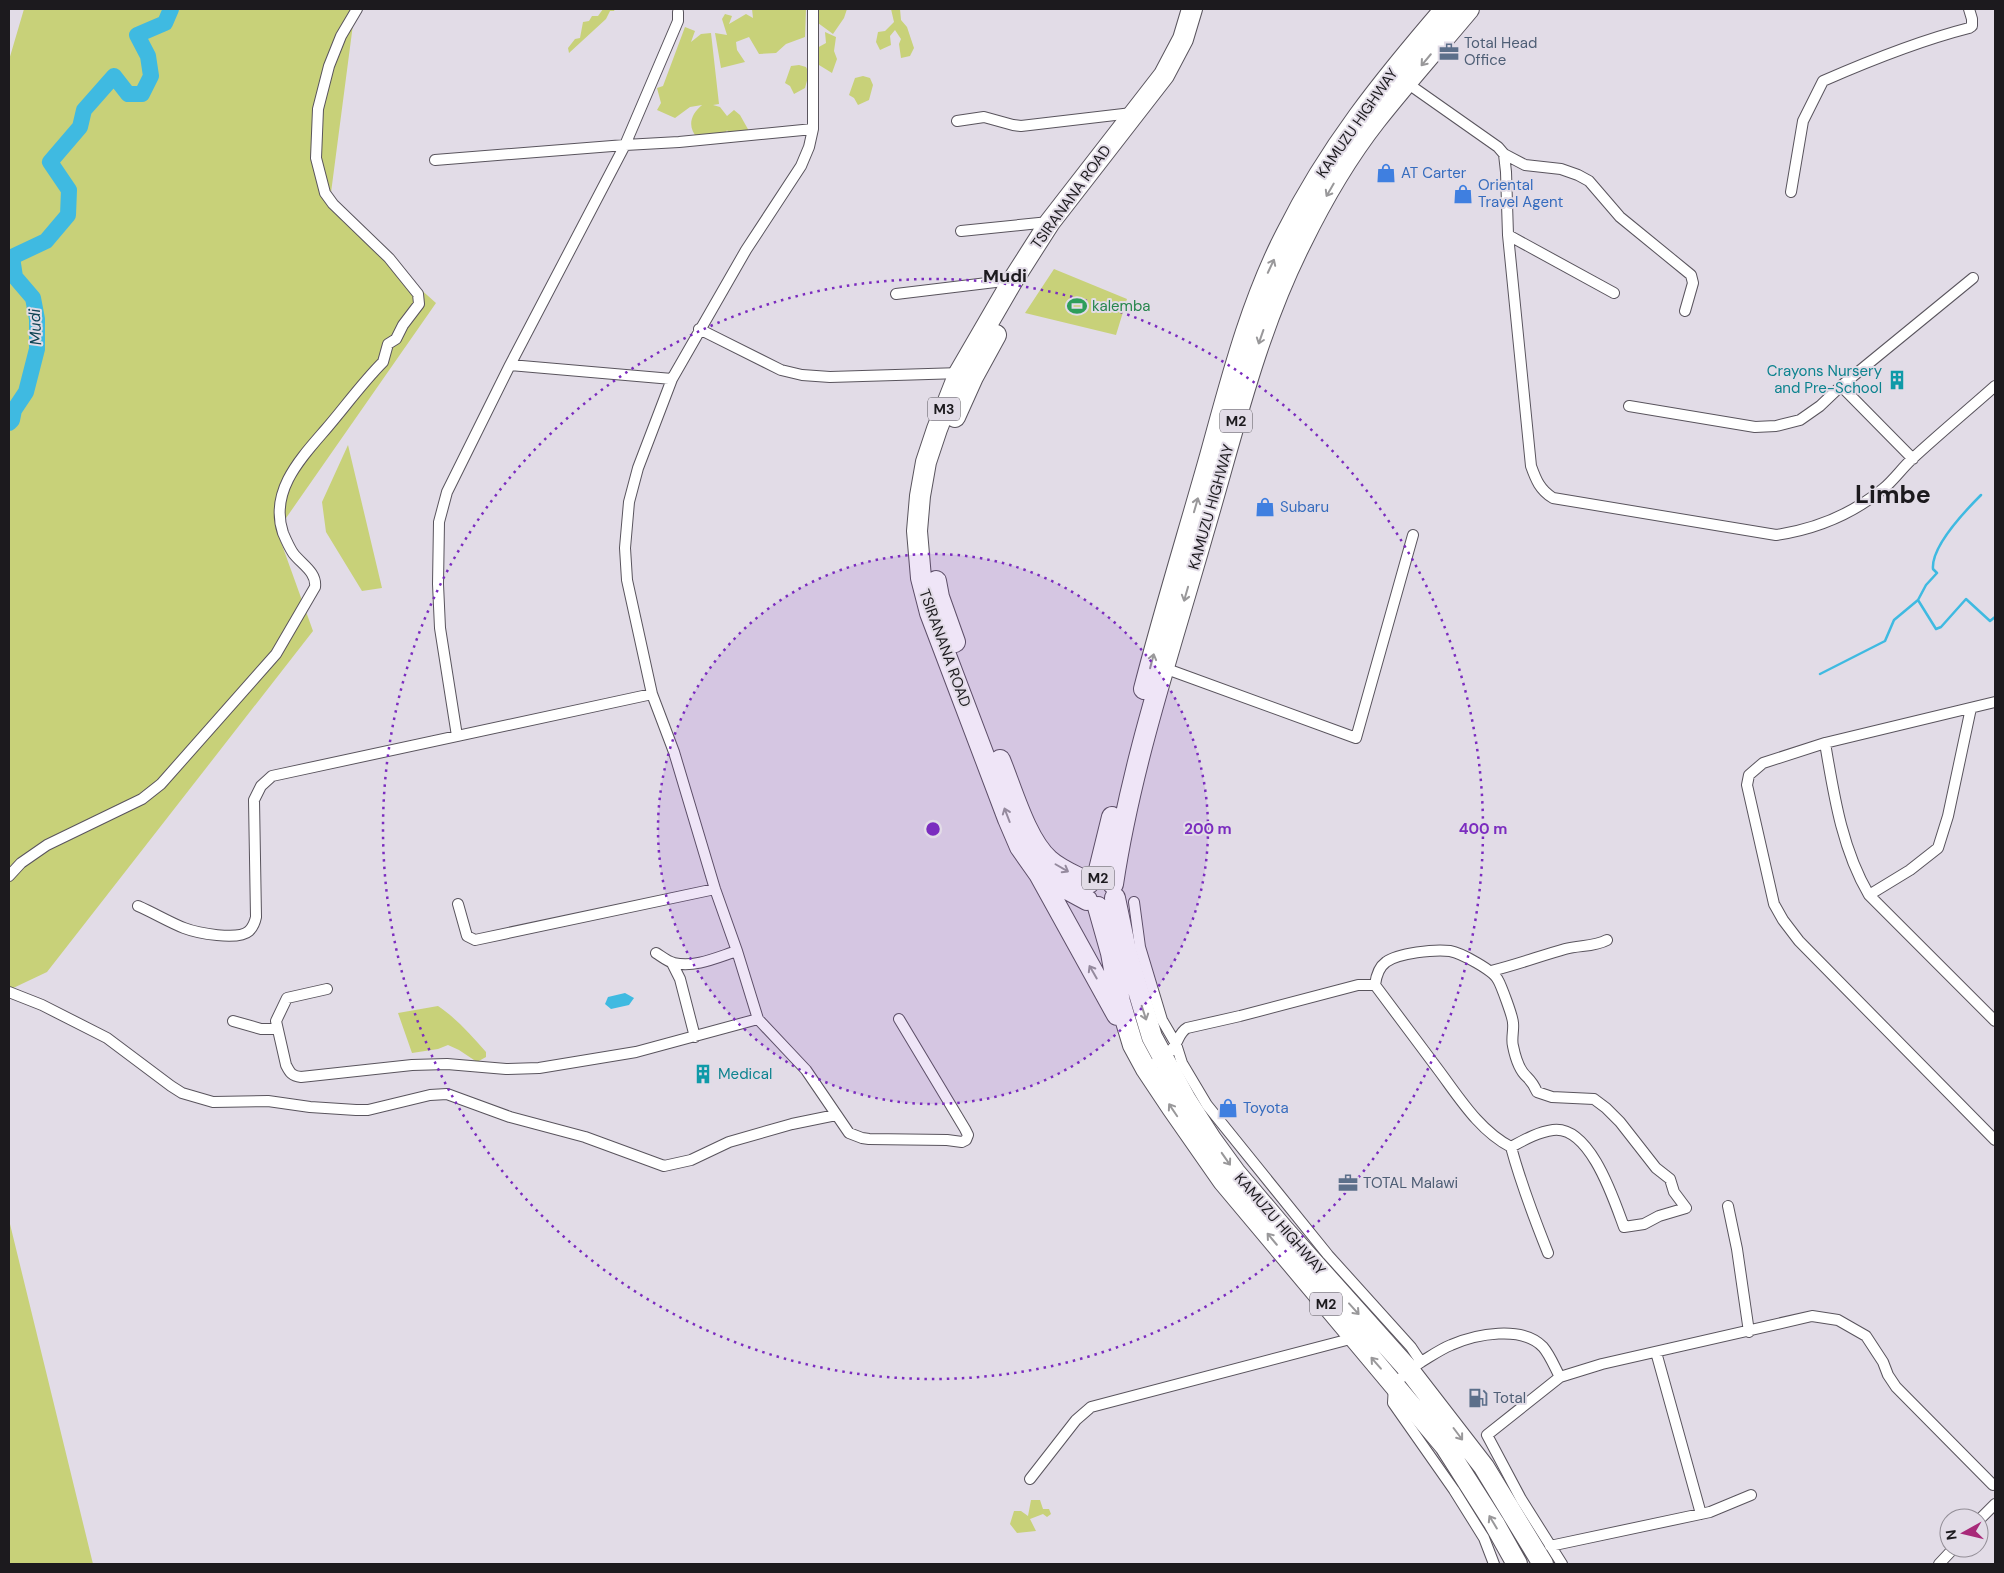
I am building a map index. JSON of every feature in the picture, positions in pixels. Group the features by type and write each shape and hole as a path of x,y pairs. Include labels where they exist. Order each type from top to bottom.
{"highway":[{"name":"TSIRANANA ROAD","path":"1100,892 1039,874 1020,848 930,613 921,578 917,531 920,496 926,462 934,438 1013,280 1050,222 1133,113 1164,76 1183,39 1192,9"},
{"name":"TSIRANANA ROAD","path":"1100,892 1048,859 1039,849 1029,830 987,727 939,597 932,564 930,527 933,489 966,375 1062,224 1176,75 1198,30 1204,9"},
{"name":"KAMUZU HIGHWAY","path":"1445,9 1361,110 1324,165 1286,234 1262,285 1240,349 1151,663 1100,892 1120,1002 1133,1045 1162,1057 1197,1146 1223,1181 1445,1446 1494,1523 1517,1564"},
{"name":"KAMUZU HIGHWAY","path":"1469,9 1375,121 1339,175 1301,241 1278,290 1256,354 1164,668 1130,791 1120,836 1100,892 1126,950 1152,1037 1186,1100 1235,1172 1291,1239 1415,1366 1484,1468 1543,1564"},
{"path":"1039,874 1133,1045"}],"street":[{"path":"9,876 21,863 47,845 142,799 161,784 276,654 315,587 314,576 294,554 287,543 281,527 280,516 284,488 307,449 383,362 388,344 399,335 403,325 419,304 416,291 389,258 333,204 325,193 319,176 316,158 318,109 329,66 342,36 357,9"},
{"path":"814,9 813,130 809,147 801,166 746,250 672,378 638,468 629,502 625,548 627,580 652,694 674,752 715,888 758,1019 806,1070 849,1133 862,1138 962,1142 966,1140 968,1136 965,1129 898,1019"},
{"path":"1791,192 1803,121 1822,81 1924,40 1969,28 1972,26 1972,19 1969,9"},
{"path":"457,736 440,628 438,584 439,522 447,492 510,365 626,145 678,21 678,12"},
{"path":"1407,83 1498,147 1504,154 1525,165 1561,169 1578,174 1589,181 1620,217 1691,275 1692,283 1686,311"},
{"path":"957,121 984,117 1021,126 1133,113"},
{"path":"435,160 813,130"},
{"path":"1504,154 1508,235 1531,466 1536,482 1544,493 1554,498 1776,535 1803,531 1825,524 1850,512 1883,489 1912,459 1995,386"},
{"path":"961,231 1050,222"},
{"path":"1508,235 1614,293"},
{"path":"1630,406 1755,427 1776,426 1800,420 1820,406 1841,386 1973,278"},
{"path":"896,294 1013,280"},
{"path":"700,329 781,370 802,375 830,377 966,375"},
{"path":"510,365 672,378"},
{"path":"1841,386 1912,459"},
{"path":"1164,668 1356,738 1412,536"},
{"path":"138,906 186,929 227,936 241,935 249,932 254,926 256,917 254,800 266,780 272,776 652,694"},
{"path":"1995,702 1825,743 1762,763 1749,775 1747,785 1774,904 1778,912 1799,941 1995,1140"},
{"path":"1869,895 1910,870 1938,848 1948,816 1971,708"},
{"path":"1825,743 1835,802 1848,848 1857,874 1869,895 1995,1021"},
{"path":"458,904 467,936 475,940 715,888"},
{"path":"1134,902 1140,947 1162,1020 1162,1057"},
{"path":"1491,971 1567,949 1598,945 1607,940"},
{"path":"656,953 672,963 694,964 737,951"},
{"path":"1511,1147 1531,1136 1555,1129 1573,1133 1588,1148 1598,1165 1624,1227 1644,1224 1659,1216 1686,1208 1674,1192 1670,1179 1656,1168 1620,1122 1606,1108 1594,1099 1552,1096 1537,1092 1532,1081 1526,1077 1518,1062 1512,1043 1514,1037 1513,1020 1498,980 1491,971 1470,961 1462,954 1449,951 1394,958 1384,963 1376,976 1375,985 1457,1096 1485,1128 1500,1142 1511,1147 1529,1208 1548,1253"},
{"path":"672,963 680,979 695,1037"},
{"path":"1162,1057 1182,1031 1187,1028 1358,985 1375,985"},
{"path":"328,989 287,998 276,1020 289,1072 294,1076 301,1077 412,1065 448,1064 506,1069 539,1068 636,1052 758,1019"},
{"path":"9,992 42,1005 107,1038 182,1093 213,1102 268,1101 310,1107 368,1110 430,1095 447,1094 510,1117 585,1137 664,1166 691,1160 730,1142 792,1124 836,1115"},
{"path":"233,1021 261,1029 277,1030"},
{"path":"1728,1206 1737,1249 1749,1332"},
{"path":"1562,1564 1521,1499 1487,1435 1560,1377 1602,1364 1749,1332 1812,1316 1838,1320 1866,1336 1896,1387 1993,1485"},
{"path":"1494,1564 1484,1538 1454,1490 1394,1403 1394,1384 1415,1366 1447,1347 1462,1341 1503,1333 1523,1335 1534,1340 1544,1348 1560,1377"},
{"path":"1030,1479 1076,1420 1091,1407 1354,1338"},
{"path":"1656,1352 1701,1514"},
{"path":"1550,1546 1701,1514 1751,1495"}],"green space":[{"path":"24,9 355,9 329,208 436,303 277,531 313,631 47,972 9,990 9,60"},
{"path":"603,9 615,9 610,11 606,19 569,53 568,48 575,39 580,38 583,22 589,21 592,16 598,16"},
{"path":"752,9 806,9 805,37 786,44 776,53 759,54 749,37 736,42 737,50 745,62 721,68 715,33 727,35 722,19 725,14 732,16 729,24 746,14 753,18"},
{"path":"816,9 847,9 844,18 833,34 818,23"},
{"path":"891,9 900,9 901,20 907,27 914,48 910,56 901,58 899,44 901,39 895,30 890,36 891,45 880,50 876,42 878,32 885,31 894,22"},
{"path":"685,27 695,31 691,42 701,34 711,33 719,104 713,105 720,107 727,116 734,110 740,115 749,131 746,139 742,141 733,140 727,130 725,134 698,139 692,130 691,121 702,105 690,107 675,118 657,110 661,103 657,88 663,86"},
{"path":"825,32 836,37 834,51 837,59 832,73 819,65 812,54 817,48 826,43"},
{"path":"799,65 806,67 809,73 805,88 794,94 790,86 785,83 791,66"},
{"path":"863,76 870,78 873,85 869,100 858,105 854,98 849,95 855,78"},
{"name":"kalemba","path":"1054,269 1127,299 1116,335 1025,313"},
{"path":"348,445 382,588 362,591 326,532 322,502"},
{"path":"438,1006 469,1033 486,1052 486,1057 477,1062 448,1045 438,1049 412,1053 398,1013"},
{"path":"9,1220 93,1564 9,1564"},
{"path":"1031,1500 1040,1500 1043,1509 1049,1509 1051,1514 1047,1517 1043,1514 1030,1519 1036,1531 1017,1533 1010,1524 1014,1511 1021,1511 1028,1516"}],"water":[{"path":"625,993 634,998 629,1005 611,1009 605,1004 608,997"}],"waterway":[{"name":"Mudi","path":"9,423 12,420 14,410 26,392 37,349 37,319 33,298 15,277 12,257 46,241 68,215 69,190 50,162 80,127 84,110 114,76 128,94 142,94 151,76 148,56 137,35 165,23 171,9"},
{"path":"1918,600 1926,585 1937,573 1933,569 1937,550 1950,529 1981,495"},
{"path":"1820,674 1885,641 1894,620 1918,600 1936,629 1941,627 1966,599 1990,621 1995,617"}],"place":[{"name":"Total Head Office","path":"1449,52"},
{"name":"AT Carter","path":"1386,173"},
{"name":"Oriental Travel Agent","path":"1463,194"},
{"name":"kalemba","path":"1077,306"},
{"name":"Crayons Nursery and Pre-School","path":"1897,380"},
{"name":"Subaru","path":"1265,507"},
{"name":"Medical","path":"703,1074"},
{"name":"Toyota","path":"1228,1108"},
{"name":"TOTAL Malawi","path":"1348,1183"},
{"name":"Total","path":"1478,1398"}],"district":[{"name":"Mudi","path":"1005,276"},
{"name":"Limbe","path":"1893,494"}]}
